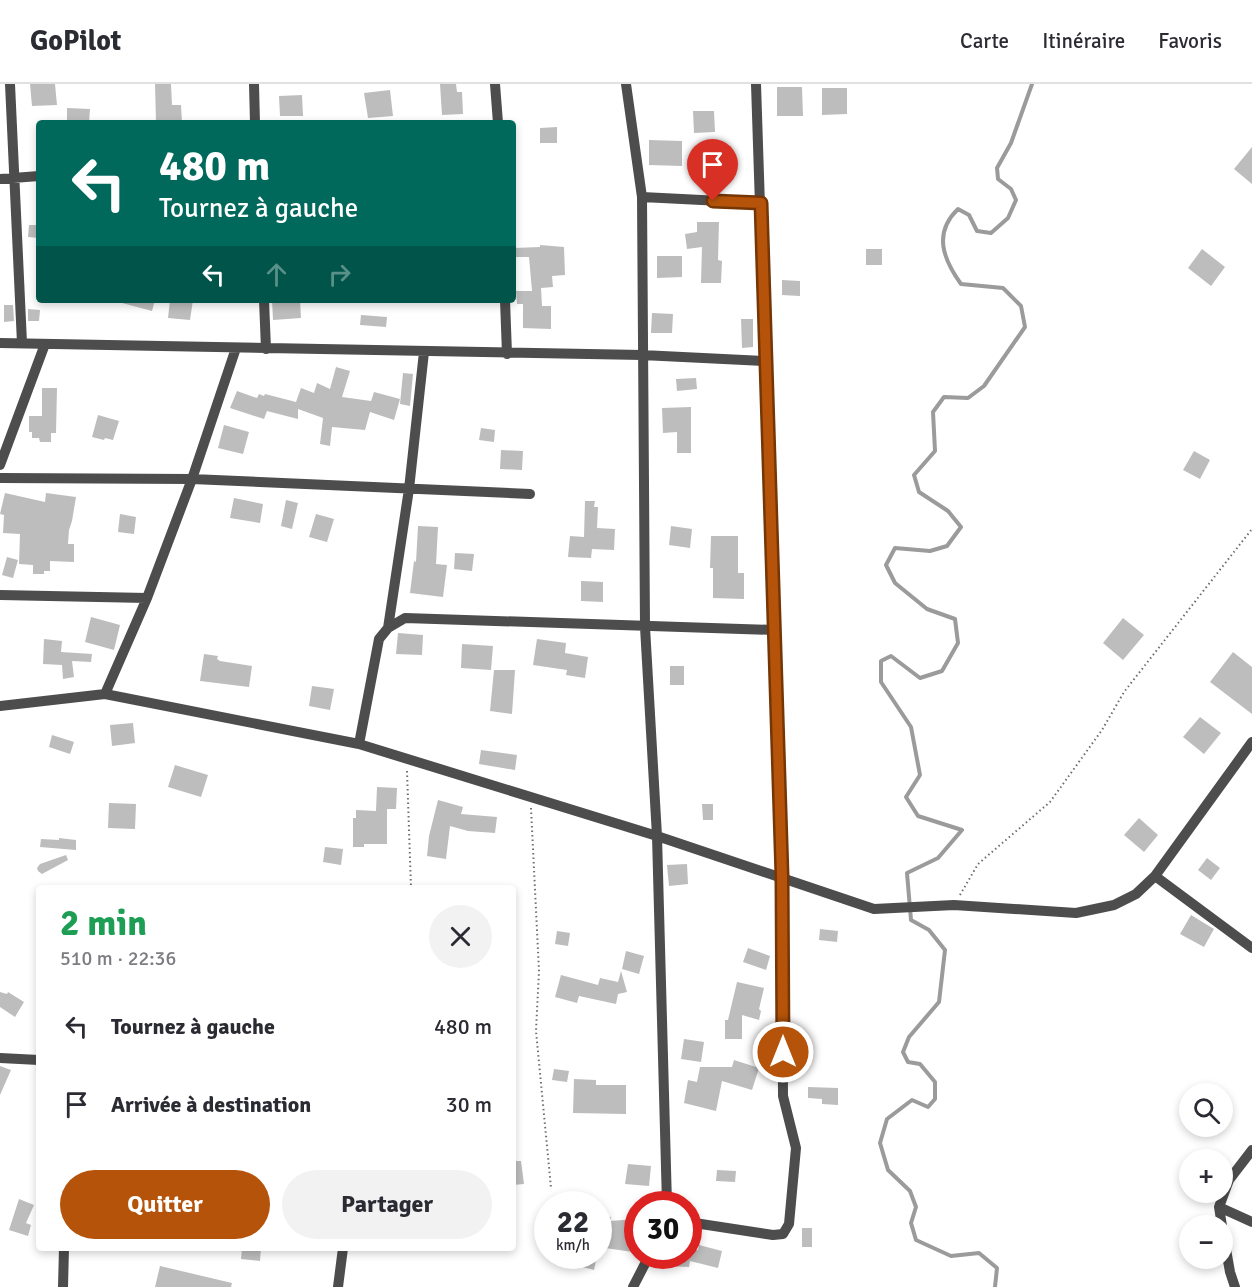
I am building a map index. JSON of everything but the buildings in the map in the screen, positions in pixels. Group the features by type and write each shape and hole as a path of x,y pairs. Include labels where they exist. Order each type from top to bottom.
{"street":[{"path":"10,84 22,343"},
{"path":"254,84 255,120"},
{"path":"495,84 498,120"},
{"path":"626,84 642,197 645,627 657,836 667,1191"},
{"path":"702,1224 773,1235 783,1234 789,1224 796,1148 783,1096 782,876 756,84"},
{"path":"0,179 36,176"},
{"path":"642,197 761,203"},
{"path":"264,303 266,349"},
{"path":"505,303 507,354"},
{"path":"0,343 642,356 766,361"},
{"path":"0,465 45,344"},
{"path":"105,694 147,598 192,479 236,348"},
{"path":"388,628 409,489 424,352"},
{"path":"0,478 192,479 530,494"},
{"path":"0,596 147,598"},
{"path":"359,744 379,639 388,628 405,618 774,630"},
{"path":"0,706 105,694 359,744 782,876 874,909 954,906 1076,913 1114,905 1136,894 1155,876 1252,742"},
{"path":"1155,876 1252,948"},
{"path":"0,1058 36,1060"},
{"path":"1220,1215 1219,1207 1229,1180 1252,1150"},
{"path":"1219,1207 1252,1222"},
{"path":"63,1287 64,1251"},
{"path":"338,1287 343,1251"},
{"path":"633,1287 642,1269"},
{"path":"1229,1269 1235,1287"}],"path":[{"path":"954,906 978,864 1050,802 1102,730 1124,692 1252,529"},
{"path":"406,759 411,885"},
{"path":"531,797 539,971 536,1031 551,1188"}],"waterway":[{"path":"995,1287 997,1268 979,1253 951,1256 916,1240 911,1223 916,1207 910,1191 888,1170 880,1143 887,1119 912,1100 928,1107 935,1099 935,1082 920,1064 908,1062 903,1052 909,1037 939,1002 945,950 929,930 911,920 907,873 938,858 962,830 918,816 906,797 920,775 911,727 881,682 881,661 891,656 920,678 942,671 958,643 955,619 927,609 895,583 886,565 895,548 930,551 947,546 961,527 948,511 919,492 914,475 935,451 933,412 944,397 968,398 984,386 1025,327 1021,306 1003,288 961,284 949,265 943,246 943,237 945,227 958,209 969,215 977,231 991,233 1008,218 1016,200 1011,189 998,179 997,168 1011,143 1032,84"}],"route":[{"path":"713,201 761,203 782,876 783,1052"}]}
